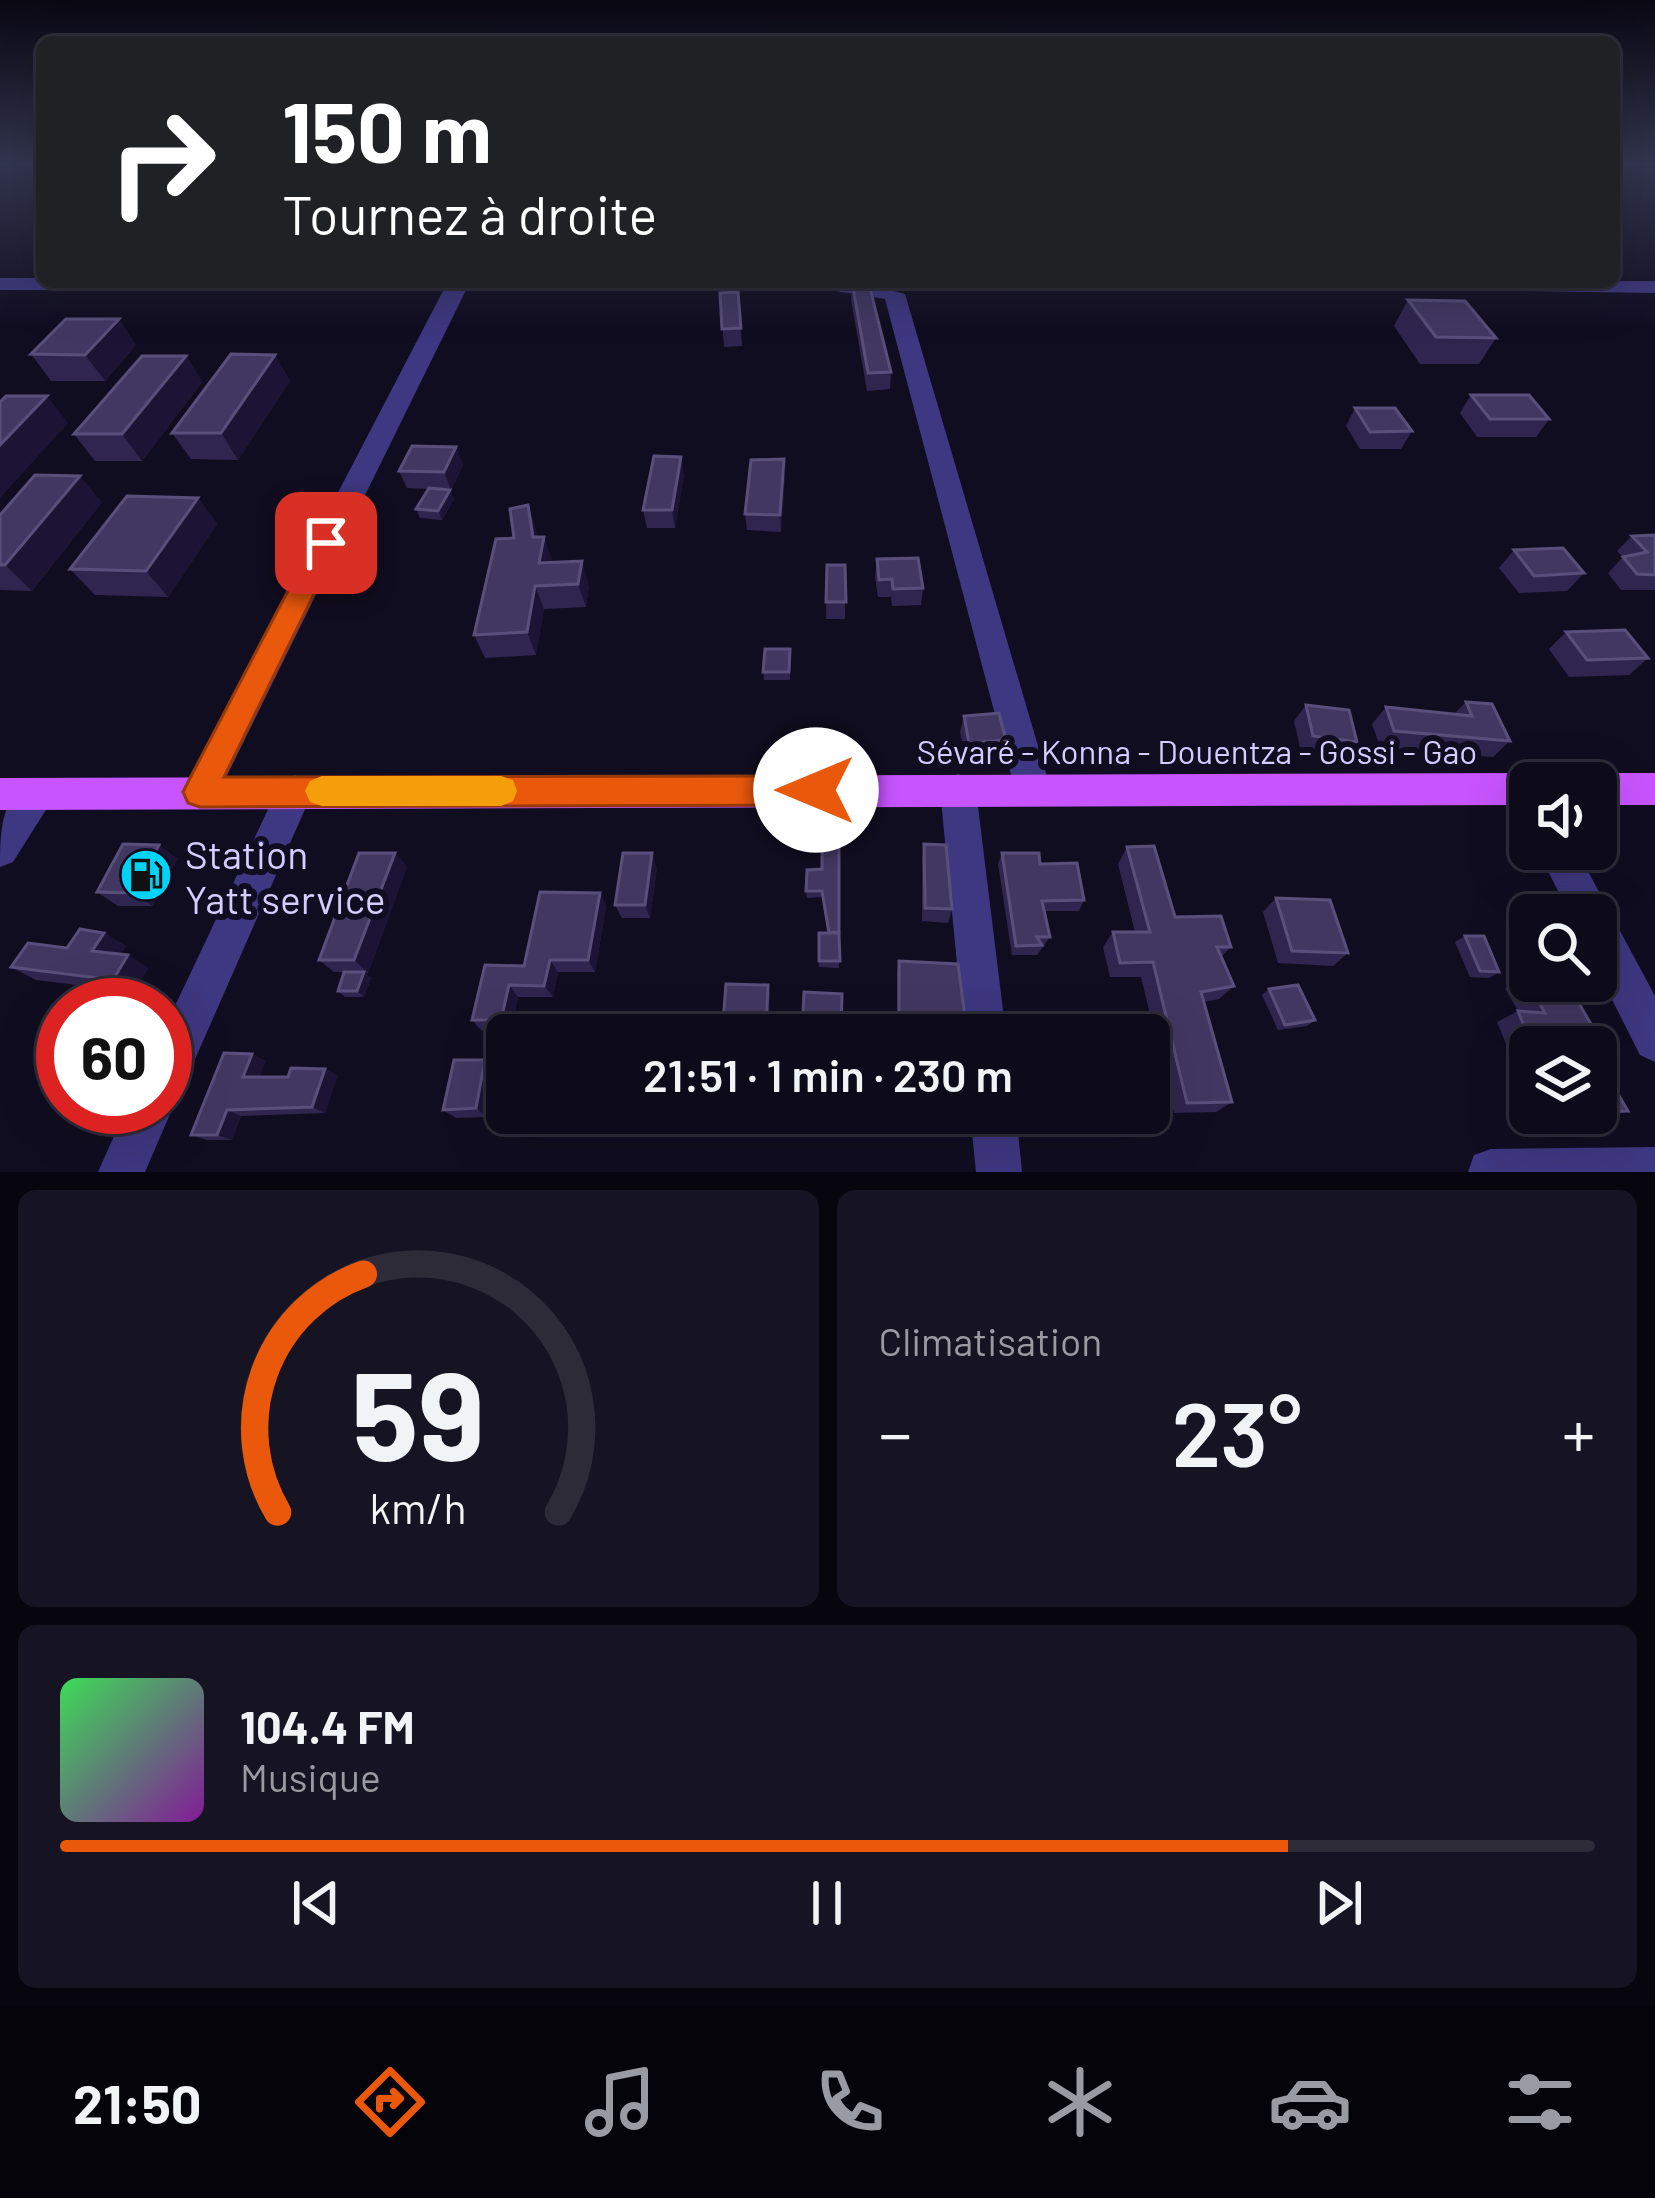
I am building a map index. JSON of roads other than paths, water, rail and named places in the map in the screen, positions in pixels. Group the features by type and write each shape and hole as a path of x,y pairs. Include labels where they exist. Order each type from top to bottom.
{"main road":[{"path":"1617,789 1655,789"},
{"name":"Sévaré - Konna - Douentza - Gossi - Gao","path":"0,794 1509,792"}],"street":[{"path":"0,284 36,284"},
{"path":"1620,286 1655,287"},
{"path":"200,792 455,288"},
{"path":"907,288 1033,790"},
{"path":"958,790 983,1014"},
{"path":"192,1016 295,791"},
{"path":"0,849 38,794"},
{"path":"1617,967 1655,1040"},
{"path":"121,1172 138,1134"},
{"path":"995,1134 1000,1172"},
{"path":"1491,1172 1655,1170"}],"place":[{"name":"Station Yatt service","path":"146,875"}]}
